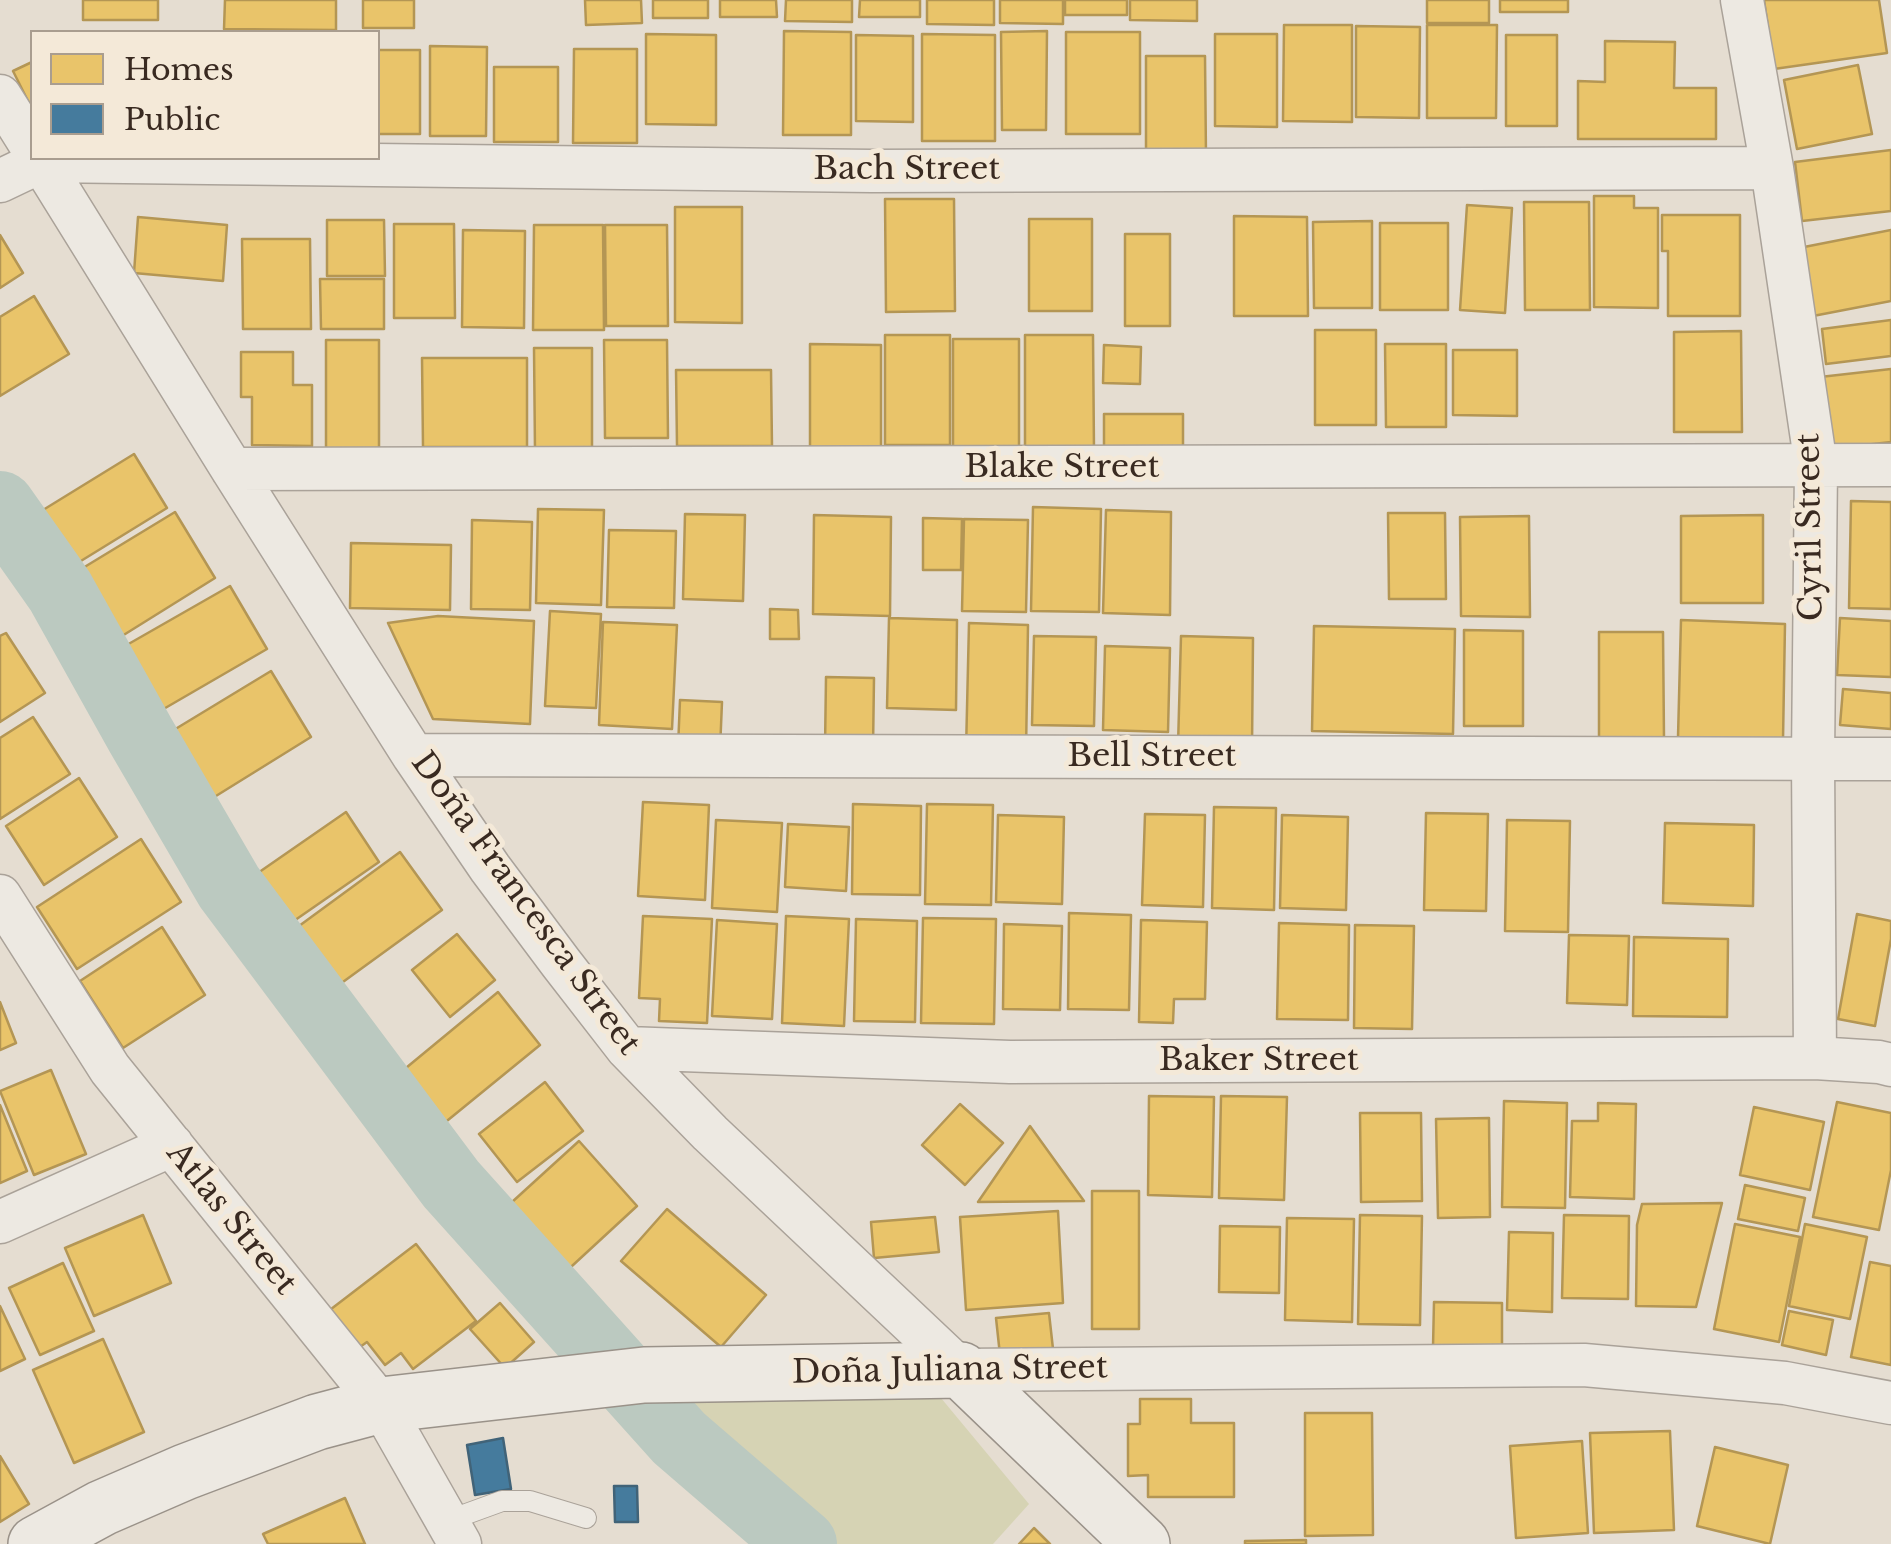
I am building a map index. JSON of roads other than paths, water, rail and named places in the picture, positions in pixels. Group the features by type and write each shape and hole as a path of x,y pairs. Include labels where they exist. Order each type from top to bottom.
{"street":[{"name":"Cyril Street","path":"1742,0 1772,168 1816,466 1815,1058"},
{"name":"Doña Francesca Street","path":"0,96 30,143"},
{"path":"0,181 31,160"},
{"name":"Doña Francesca Street","path":"41,160 413,755 490,868 627,1048 710,1133 1142,1544"},
{"name":"Bach Street","path":"299,160 872,171 1772,168"},
{"name":"Blake Street","path":"232,470 1891,465"},
{"name":"Bell Street","path":"413,755 1891,759"},
{"name":"Atlas Street","path":"0,896 110,1069 381,1405 454,1533"},
{"name":"Baker Street","path":"627,1048 1010,1062 1815,1058 1891,1064"},
{"path":"0,1222 172,1145"},
{"name":"Doña Juliana Street","path":"36,1544 102,1508 184,1472 317,1422 381,1405 644,1375 1584,1365 1785,1384 1891,1402"}],"lane":[{"path":"454,1533 502,1501 530,1501 586,1518"}],"waterway":[{"path":"0,506 60,591 229,887 451,1184 679,1438 802,1544"}]}
